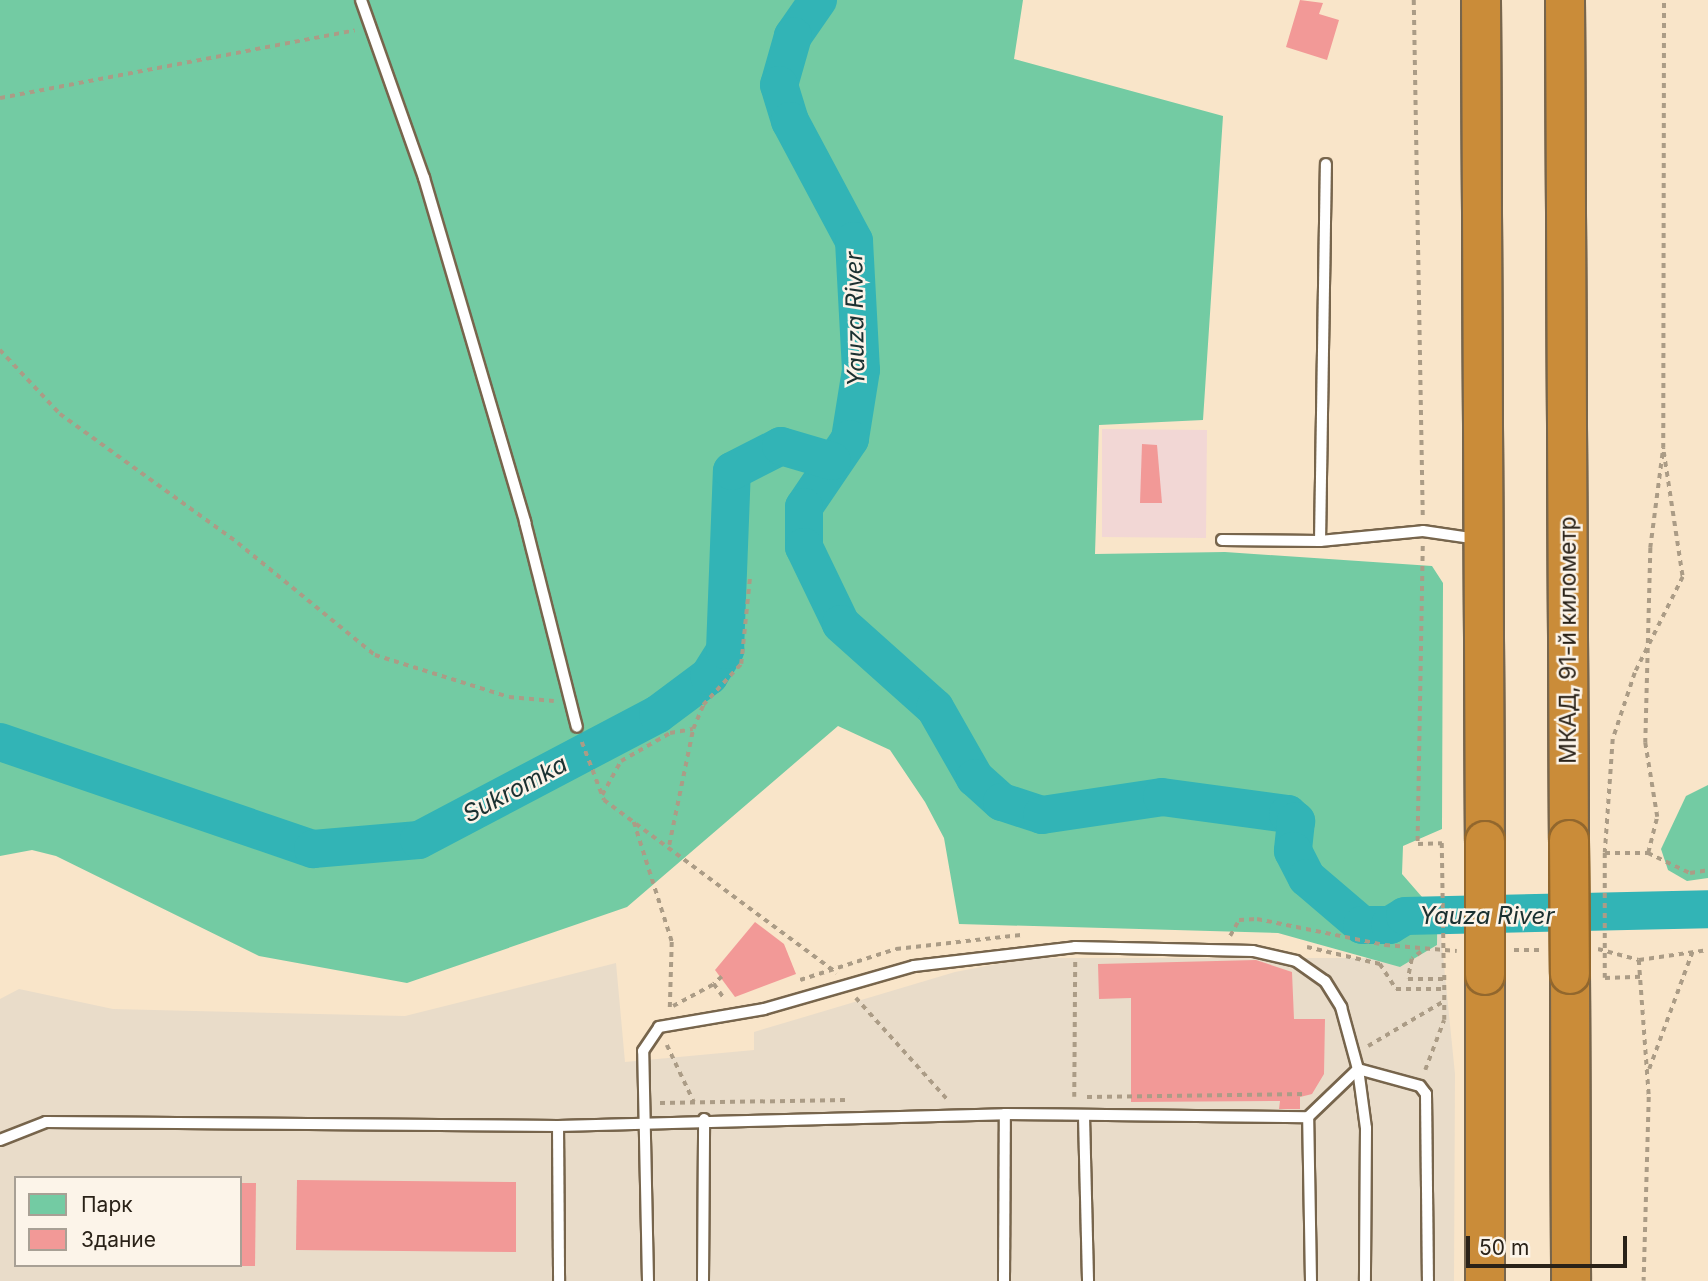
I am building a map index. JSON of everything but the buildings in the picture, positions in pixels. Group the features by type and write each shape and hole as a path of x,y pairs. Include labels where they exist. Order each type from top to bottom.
{"highway":[{"path":"1481,0 1485,1281"},
{"name":"МКАД, 91-й километр","path":"1565,0 1569,840 1577,963 1571,1281"}],"lane":[{"path":"362,0 518,496 577,726"},
{"path":"1320,541 1326,164"},
{"path":"1222,540 1320,541 1423,531 1484,540"},
{"path":"648,1281 643,1051 659,1027 764,1009 969,956 1075,947 1253,951 1296,961 1325,981 1341,1006 1359,1069 1366,1128 1365,1281"},
{"path":"1359,1069 1420,1086 1427,1104 1428,1281"},
{"path":"0,1140 46,1122 558,1126 704,1119 1005,1114 1308,1116 1359,1069"},
{"path":"1004,1281 1005,1114"},
{"path":"1084,1116 1088,1281"},
{"path":"1308,1116 1311,1281"},
{"path":"703,1281 704,1119"},
{"path":"558,1126 559,1281"}],"path":[{"path":"1414,0 1423,531 1418,844 1442,843 1444,973 1444,1001 1420,1086"},
{"path":"1648,853 1657,817 1645,743 1651,639 1650,548 1663,444 1664,0"},
{"path":"0,98 372,27"},
{"path":"0,350 60,414 238,543 375,655 509,697 570,701"},
{"path":"1577,963 1605,853 1613,739 1651,639 1683,577 1663,444"},
{"path":"669,845 693,729 703,705 741,664 750,575"},
{"path":"577,726 600,793 832,965 845,986 947,1099"},
{"path":"600,793 621,761 670,733 693,729"},
{"path":"633,820 672,942 673,1006"},
{"path":"1605,853 1648,853 1690,873 1708,870"},
{"path":"1241,939 1229,937 1239,920 1257,919 1422,951 1484,959 1577,963 1641,977"},
{"path":"1074,1097 1075,947"},
{"path":"1304,947 1380,964 1396,989 1444,989"},
{"path":"1577,963 1620,950 1639,960 1708,950"},
{"path":"1422,951 1412,959 1408,979 1444,979"},
{"path":"1648,1071 1692,953"},
{"path":"1639,960 1648,1071 1644,1281"},
{"path":"786,985 832,965"},
{"path":"694,1102 659,1027 673,1006 722,977"},
{"path":"713,984 729,1005"},
{"path":"1354,1054 1444,1001"},
{"path":"1061,1097 1315,1094"},
{"path":"933,1099 960,1098"},
{"path":"644,1103 854,1100"}],"shaded area":[{"path":"1102,429 1207,430 1206,538 1102,537"},
{"path":"1439,916 1455,1074 1454,1281 0,1281 0,999 19,989 113,1009 405,1016 616,963 625,1062 754,1050 754,1032 955,972 1029,958 1380,958 1400,967 1437,945"}],"green space":[{"path":"0,0 1023,0 1014,59 1223,116 1203,420 1099,425 1095,554 1225,552 1432,566 1443,583 1442,829 1403,846 1402,874 1422,897 1438,898 1437,945 1400,967 1278,933 959,924 944,838 925,802 890,750 838,726 627,907 407,983 259,956 56,856 32,850 0,856"},
{"path":"1708,785 1708,878 1687,881 1668,870 1661,849 1686,796"}],"water":[{"path":"1708,892 1708,917 1651,925 1612,922 1613,900 1676,907"}],"waterway":[{"name":"Yauza River","path":"818,0 793,36 779,85 790,121 854,241 861,370 850,439 804,507 804,547 841,624 935,708 975,778 1002,802 1042,815 1162,797 1288,814 1296,821 1293,851 1307,878 1362,925 1390,925 1405,916 1708,909"},
{"name":"Sukromka","path":"0,742 313,849 419,840 658,714 709,676 725,650 732,471 781,446 832,461"}]}
